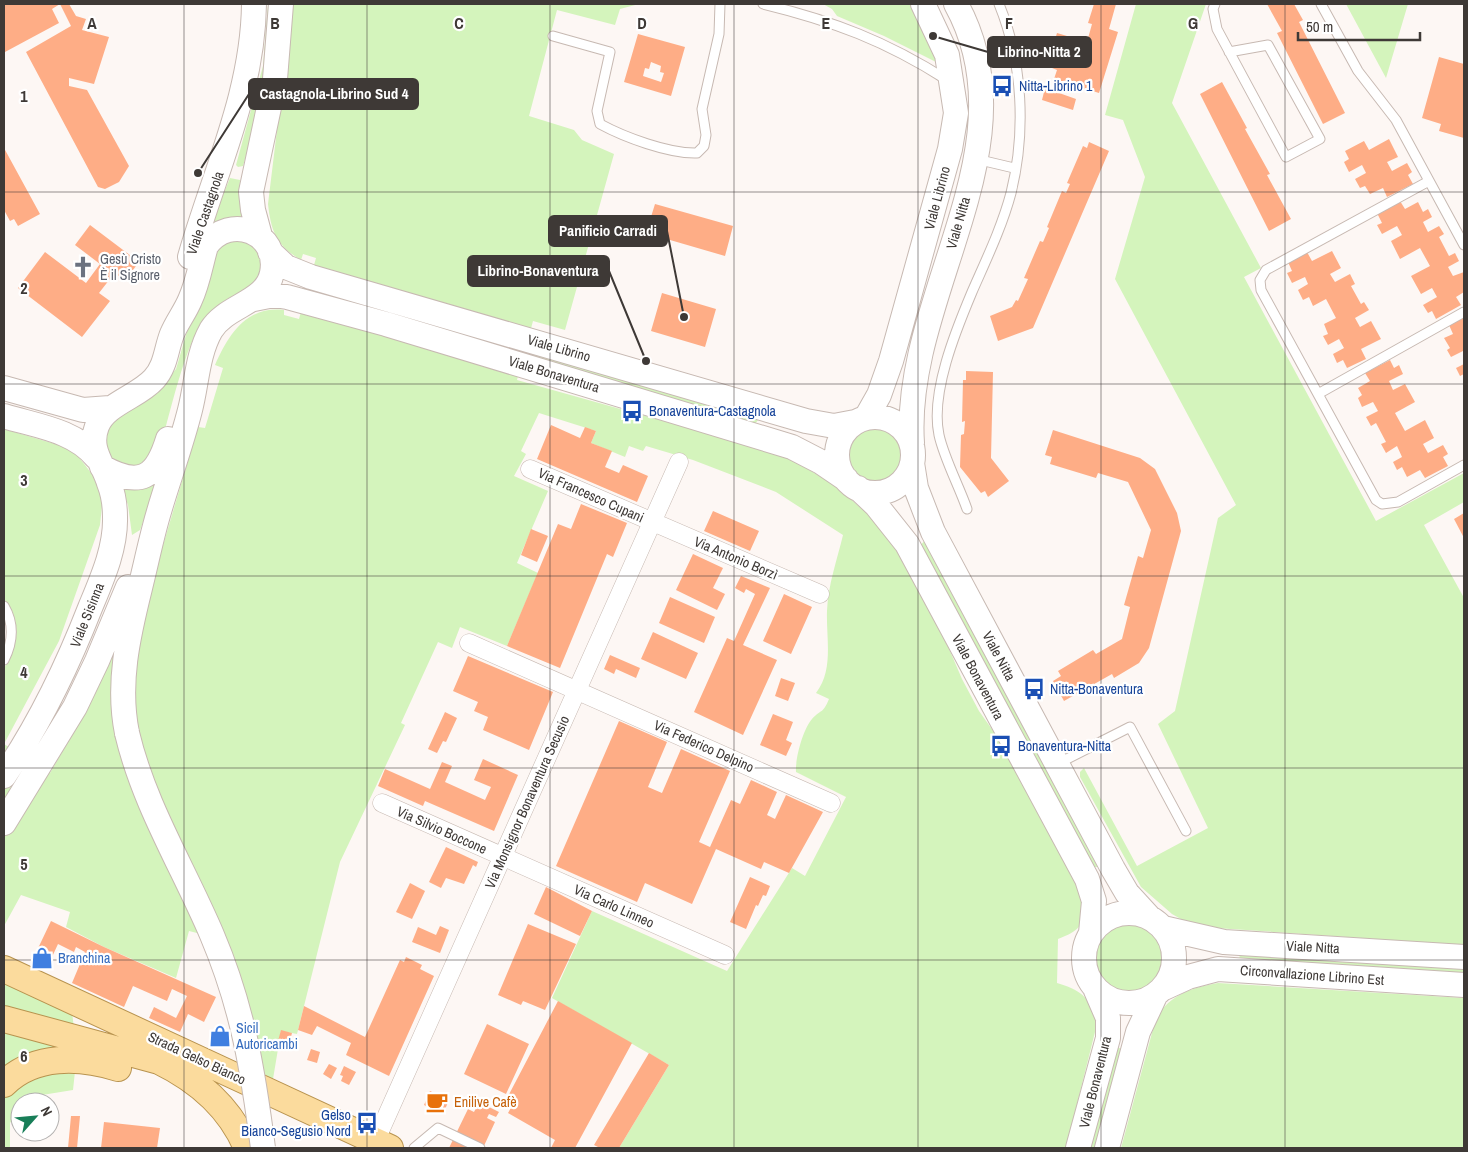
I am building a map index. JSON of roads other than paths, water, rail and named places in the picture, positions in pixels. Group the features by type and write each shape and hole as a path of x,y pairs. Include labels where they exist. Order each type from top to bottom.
{"main road":[{"name":"Viale Castagnola","path":"172,334 179,296 196,237 221,167 249,68 254,32 254,4"},
{"path":"110,408 97,426 94,437 99,462 117,475 135,478 155,468 161,460 177,405 199,363 212,329 221,318 238,306 254,299 270,281 273,264 253,210 252,192 275,79 281,4"},
{"name":"Viale Librino","path":"265,244 295,272 311,277 806,421 834,426 860,420 879,394 891,362 947,159 956,113 947,55 923,4"},
{"name":"Viale Nitta","path":"956,4 974,46 981,82 982,113 976,159 917,369 910,422 916,488 933,532 1113,869 1127,893 1156,923 1224,942 1464,956"},
{"path":"4,388 83,410 110,408 132,398 156,378 164,362 172,334 191,299 206,246 210,240 224,230 236,228 252,232 265,244"},
{"name":"Viale Bonaventura","path":"254,299 274,295 304,302 792,447 821,462 852,483 876,505 907,544 1087,879 1094,901 1092,932"},
{"path":"199,363 190,409 158,516 136,601 124,663 122,704 135,769 153,814 212,935 236,1003 252,1063 263,1148"},
{"name":"Viale Sisinna","path":"4,416 65,434 88,447 99,462 109,482 115,515 114,533 99,587 61,677 19,754 4,776"},
{"path":"880,417 894,421 905,430 912,453 906,476 892,489 872,492 852,483 839,466 838,451 844,432 860,420 880,417"},
{"path":"4,823 75,707 97,661 158,516"},
{"path":"1107,1148 1138,1032 1159,992 1172,973 1175,955 1170,938 1156,923 1138,913 1120,913 1104,920 1092,932 1086,943 1084,961 1088,978 1095,988 1110,999 1127,1004 1144,1001 1159,992"},
{"name":"Strada Gelso Bianco","path":"4,969 382,1145"},
{"name":"Circonvallazione Librino Est","path":"1159,992 1188,977 1218,969 1464,984"},
{"name":"Viale Bonaventura","path":"1078,1148 1108,1038 1108,1018 1095,988"},
{"path":"4,1019 159,1061 178,1071 197,1083 216,1100 230,1118 247,1148"},
{"path":"4,1084 25,1069 45,1062 66,1059 90,1060 112,1066 152,1078 184,1095 202,1111 228,1148"}],"street":[{"name":"Via Monsignor Bonaventura Secusio","path":"382,1145 502,856 678,462"},
{"name":"Via Francesco Cupani","path":"530,469 652,522"},
{"name":"Via Antonio Borzì","path":"652,522 820,594"},
{"name":"Via Federico Delpino","path":"468,643 831,803"},
{"name":"Via Silvio Boccone","path":"382,803 502,856"},
{"name":"Via Carlo Linneo","path":"502,856 725,955"}],"lane":[{"path":"553,36 610,52 597,111 600,124 613,131 669,149 696,153 704,146 706,135 702,110 719,34 720,4"},
{"path":"763,4 840,25 906,54 953,84"},
{"path":"967,509 939,434 938,405 944,373 955,333 1011,193 1021,120 1014,51 998,4"},
{"path":"1215,4 1213,9 1217,29 1229,52 1286,157 1320,139 1268,45 1229,52"},
{"path":"1321,4 1358,71 1396,120 1464,245"},
{"path":"976,159 1014,168"},
{"path":"1429,181 1266,270 1260,280 1261,290 1376,500 1382,504 1398,502 1464,466"},
{"path":"1318,394 1464,312"},
{"path":"4,606 8,613 12,632 4,660"},
{"path":"1057,764 1130,727 1186,831"},
{"path":"414,1148 438,1128 480,1148"}],"place":[{"name":"Librino-Nitta 2","path":"933,36"},
{"name":"Nitta-Librino 1","path":"1002,86"},
{"name":"Castagnola-Librino Sud 4","path":"198,173"},
{"name":"Gesù Cristo È il Signore","path":"83,267"},
{"name":"Panificio Carradi","path":"684,317"},
{"name":"Librino-Bonaventura","path":"646,361"},
{"name":"Bonaventura-Castagnola","path":"632,411"},
{"name":"Nitta-Bonaventura","path":"1034,689"},
{"name":"Bonaventura-Nitta","path":"1001,746"},
{"name":"Branchina","path":"42,958"},
{"name":"Sicil Autoricambi","path":"220,1036"},
{"name":"Enilive Cafè","path":"437,1102"},
{"name":"Gelso Bianco-Segusio Nord","path":"367,1123"}]}
